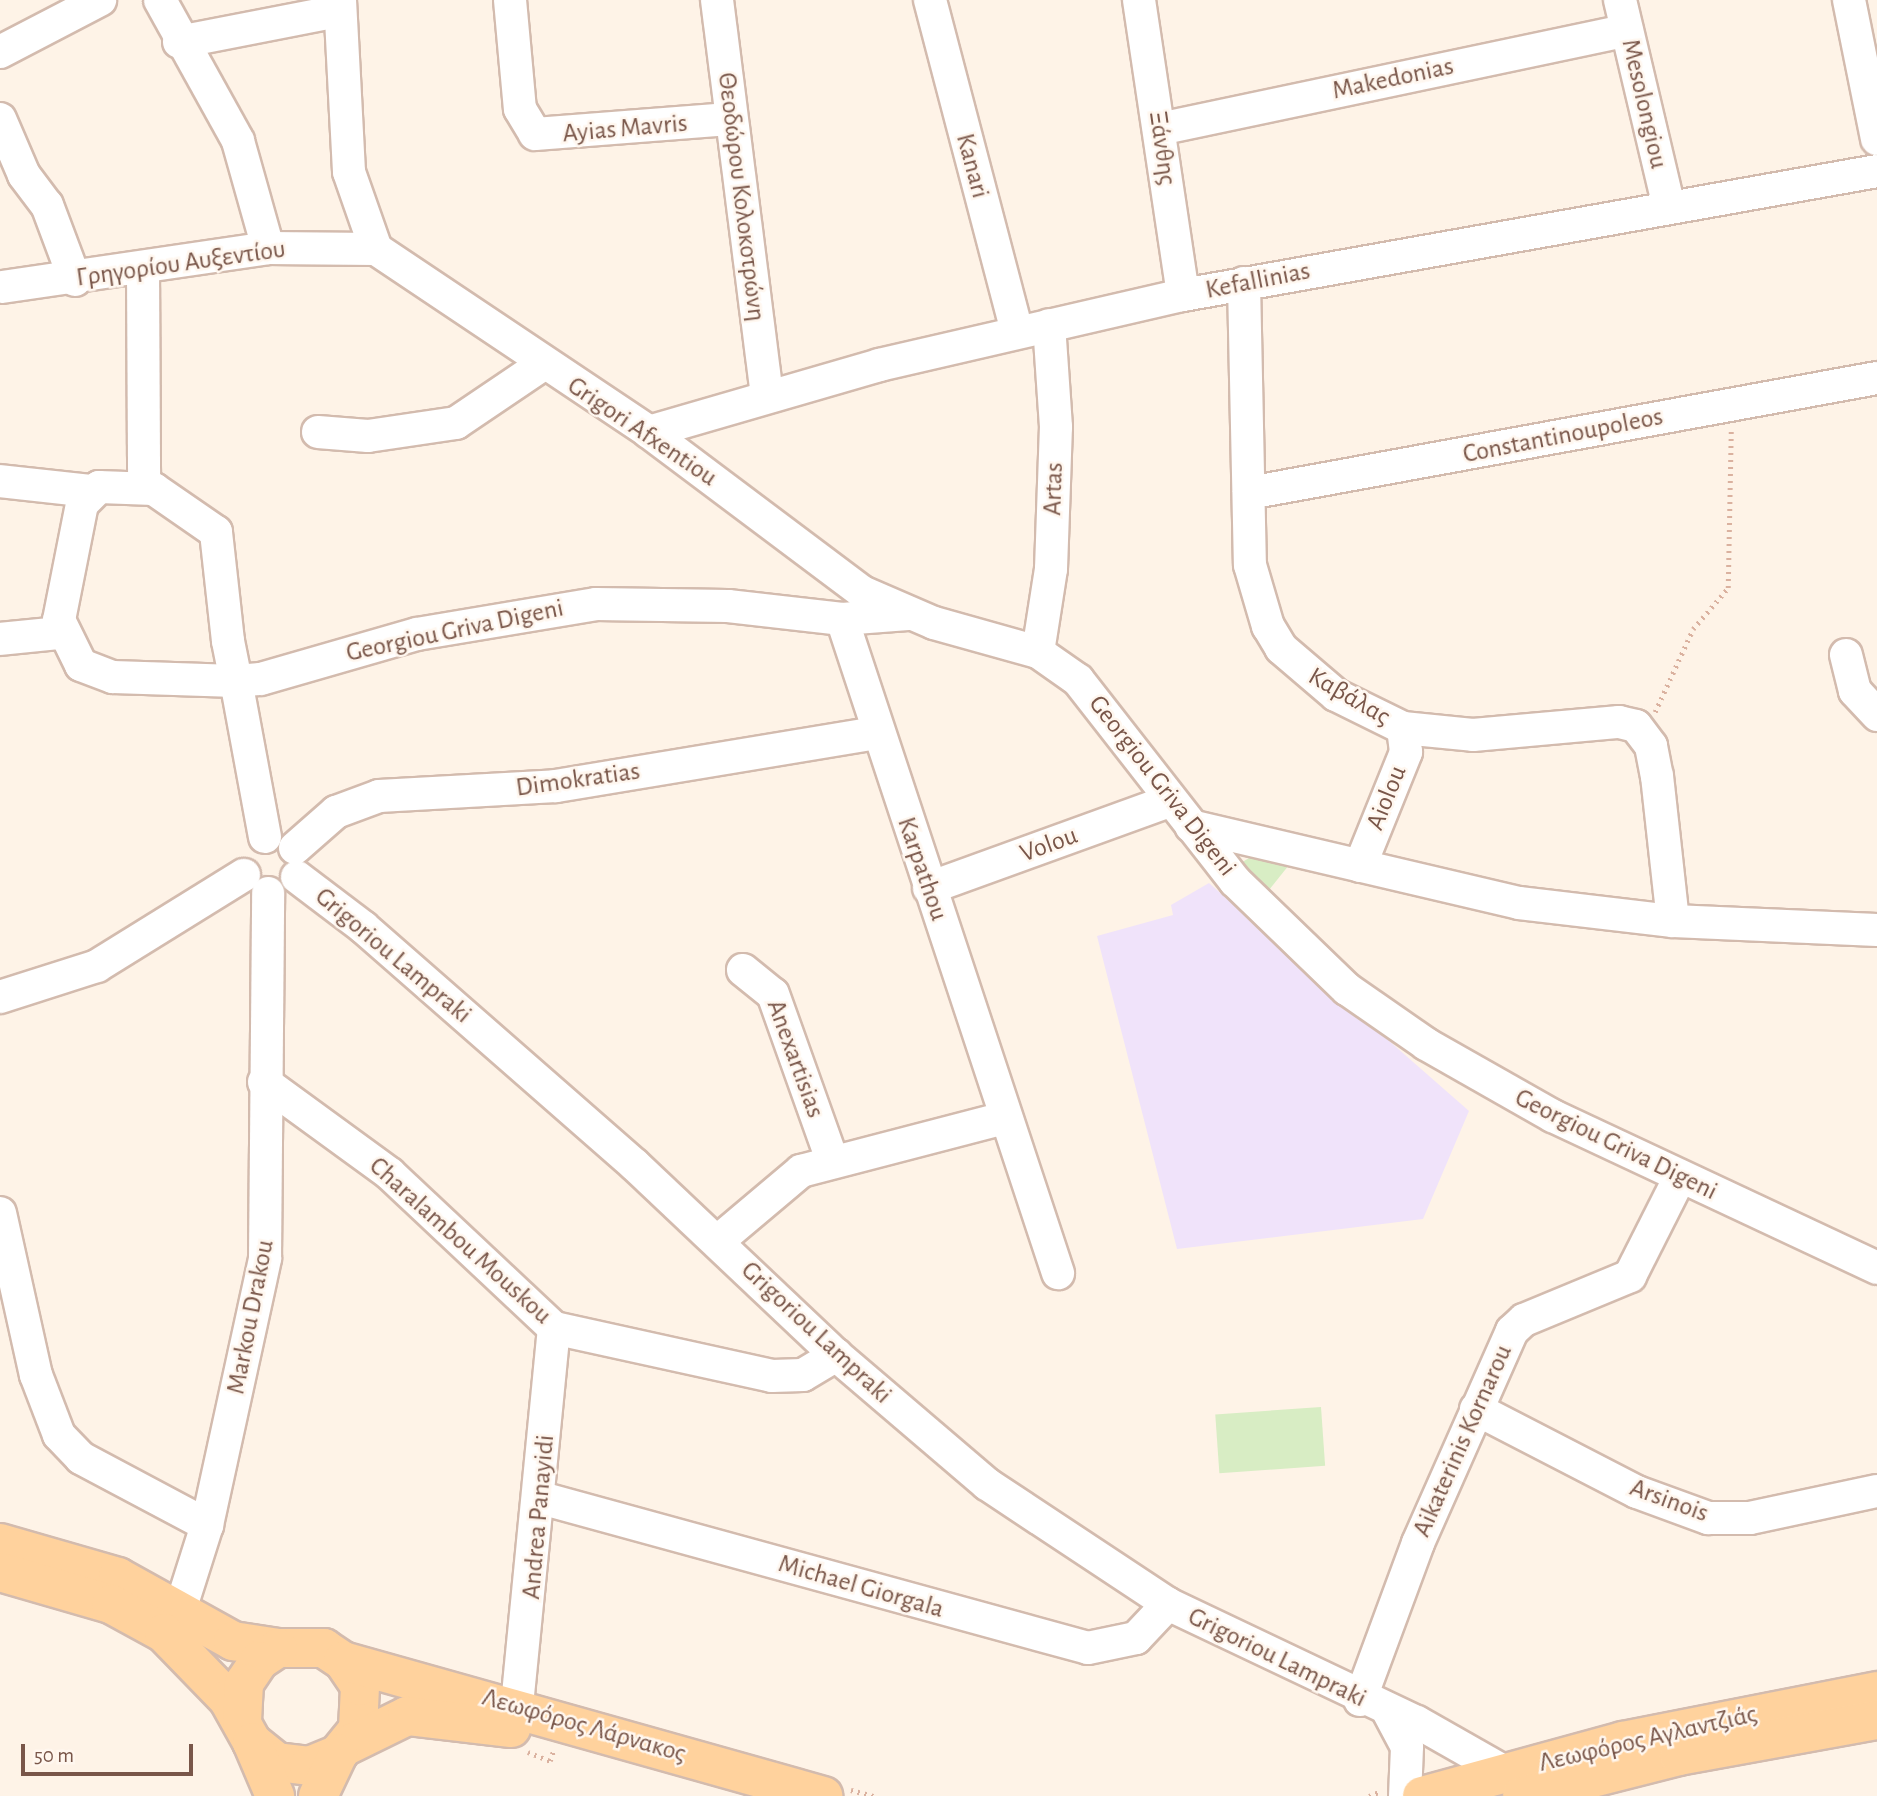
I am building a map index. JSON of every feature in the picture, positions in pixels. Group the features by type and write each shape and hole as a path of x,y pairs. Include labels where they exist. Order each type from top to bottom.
{"main road":[{"name":"Λεωφόρος Λάρνακος","path":"0,1543 118,1577 181,1607 233,1641 278,1648 312,1645 343,1661 517,1705 823,1796"},
{"name":"Λεωφόρος Λάρνακος","path":"0,1572 143,1620 205,1673 247,1732 287,1765 319,1764 396,1718 440,1715 546,1737 737,1796"},
{"path":"275,1796 247,1732 244,1683 259,1661 278,1648"},
{"path":"318,1796 361,1719 362,1697 343,1661"},
{"name":"Λεωφόρος Αγλαντζιάς","path":"1514,1784 1623,1741 1877,1691"},
{"name":"Λεωφόρος Αγλαντζιάς","path":"1422,1796 1514,1784 1877,1720"}],"street":[{"path":"2,44 100,0"},
{"path":"160,0 179,42 238,141 268,248"},
{"name":"Ayias Mavris","path":"510,0 520,109 535,134 729,119"},
{"name":"Θεοδώρου Κολοκοτρώνη","path":"717,0 729,119 767,394"},
{"name":"Kanari","path":"930,0 1017,332"},
{"name":"Ξάνθης","path":"1139,0 1183,296"},
{"path":"1849,0 1877,139"},
{"path":"179,42 339,6 349,172 376,249"},
{"name":"Makedonias","path":"1159,129 1623,15"},
{"name":"Mesolongiou","path":"1623,15 1669,207"},
{"path":"0,119 24,175 47,205 75,280"},
{"name":"Kefallinias","path":"649,432 767,394 1017,332 1183,296 1877,171"},
{"name":"Γρηγορίου Αυξεντίου","path":"1,290 268,248 376,249"},
{"name":"Grigori Afxentiou","path":"376,249 542,365 649,432 862,592 908,614"},
{"path":"143,269 144,487"},
{"name":"Καβάλας","path":"1244,284 1250,565 1268,626 1282,648 1336,695 1403,728 1473,735 1619,722 1645,735"},
{"name":"Artas","path":"1038,652 1051,569 1056,439 1049,325"},
{"path":"317,432 389,435 456,423 542,365"},
{"name":"Constantinoupoleos","path":"1249,493 1877,378"},
{"path":"0,481 90,492 144,487 216,532 236,681 265,837"},
{"path":"0,639 60,633 67,554 90,492"},
{"name":"Georgiou Griva Digeni","path":"60,633 92,672 236,681 417,634 548,609 676,603 842,619 908,614 1038,652 1102,704 1169,801 1235,881 1347,989 1474,1074 1680,1177 1877,1268"},
{"name":"Karpathou","path":"842,619 875,733 1058,1273"},
{"path":"1846,655 1854,691 1877,715"},
{"name":"Aiolou","path":"1360,866 1406,752 1403,728"},
{"name":"Dimokratias","path":"0,997 97,966 256,884 285,890 296,863 336,812 379,796 556,786 875,733"},
{"path":"1645,735 1657,776 1673,921"},
{"name":"Volou","path":"929,888 1169,801"},
{"path":"1191,826 1519,904 1673,921 1877,930"},
{"name":"Grigoriou Lampraki","path":"265,837 718,1241 835,1355 987,1483 1168,1604 1389,1713 1514,1784"},
{"name":"Markou Drakou","path":"181,1607 207,1525 265,1258 264,1082 256,884 246,851 265,837"},
{"name":"Anexartisias","path":"743,970 773,994 832,1160"},
{"name":"Charalambou Mouskou","path":"264,1082 390,1174 554,1328 772,1376 803,1375 835,1355"},
{"path":"718,1241 776,1186 832,1160 1004,1118"},
{"name":"Aikaterinis Kornarou","path":"1360,1700 1476,1409 1512,1331 1524,1320 1630,1276 1680,1177"},
{"path":"0,1213 36,1375 59,1435 81,1458 207,1525"},
{"name":"Andrea Panayidi","path":"517,1705 541,1497 554,1328"},
{"name":"Arsinois","path":"1476,1409 1637,1492 1708,1518 1750,1518 1877,1491"},
{"name":"Michael Giorgala","path":"541,1497 1088,1648 1136,1638 1168,1604"},
{"name":"Grigoriou Lampraki","path":"1389,1713 1407,1747 1405,1796"}],"path":[{"path":"1645,735 1693,629 1727,588 1732,405"}],"shaded area":[{"path":"1209,883 1469,1111 1423,1219 1177,1249 1097,936 1173,915 1171,905"}],"green space":[{"path":"1252,856 1289,865 1265,895 1241,863"},
{"path":"1321,1407 1325,1466 1219,1473 1215,1414"}]}
